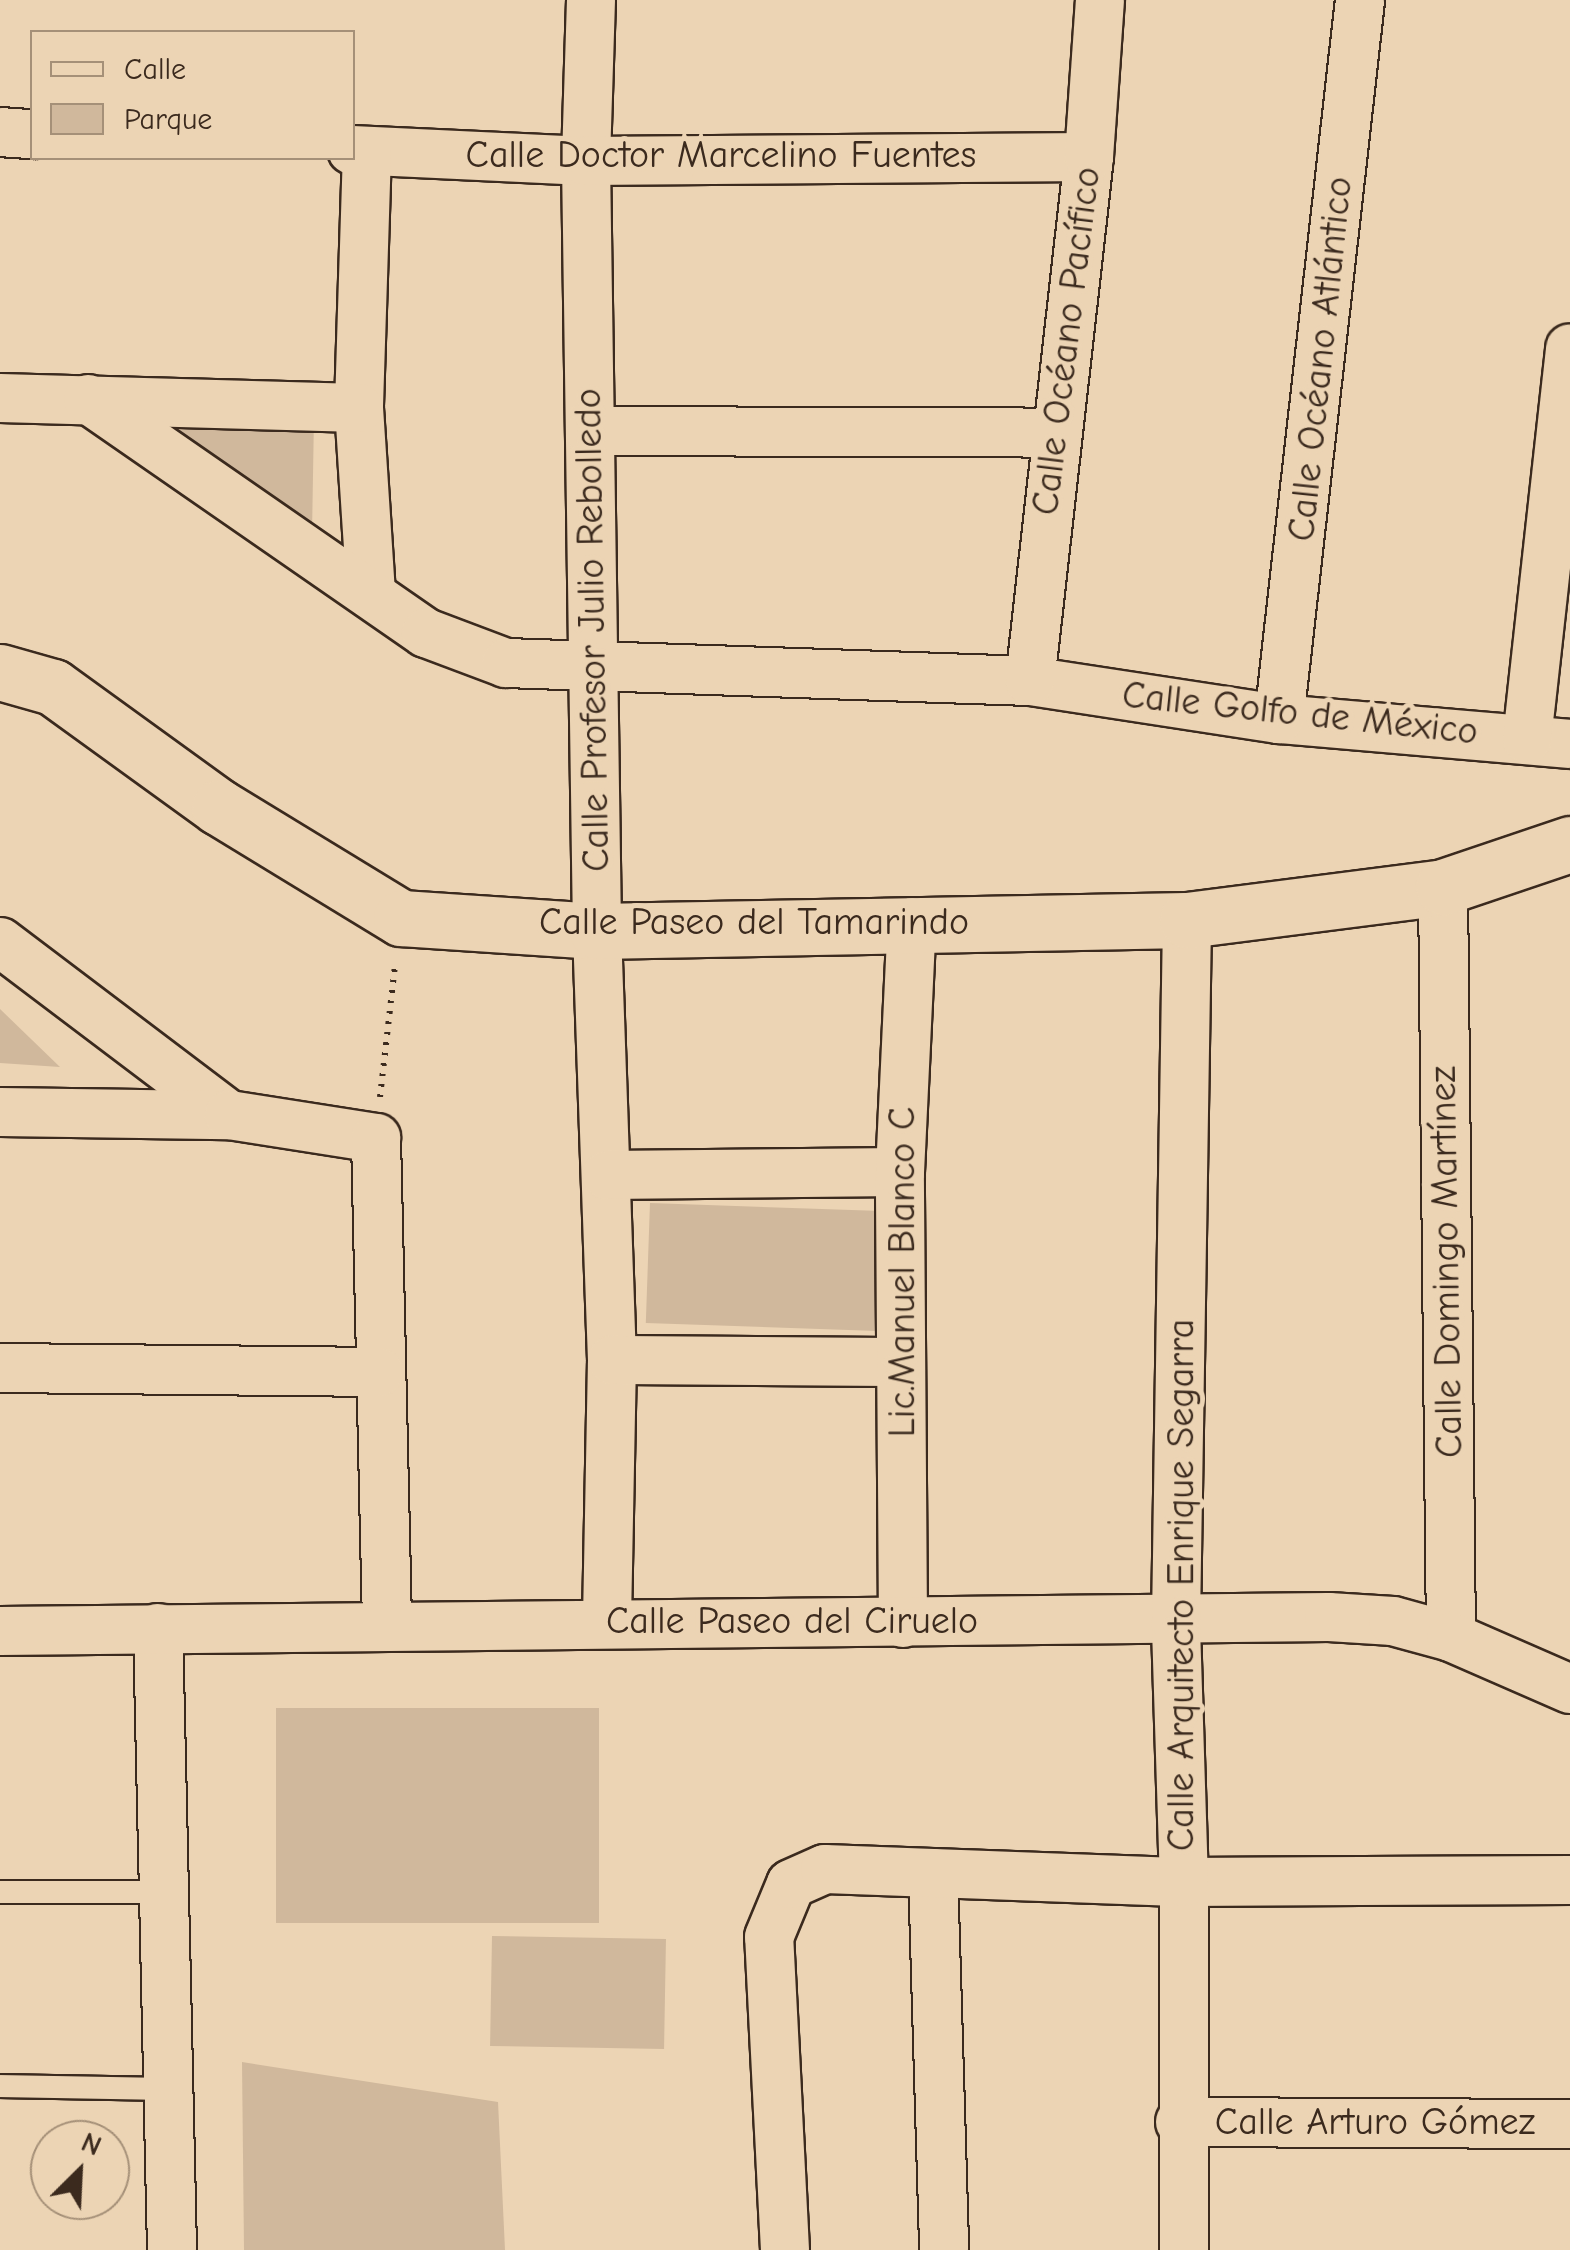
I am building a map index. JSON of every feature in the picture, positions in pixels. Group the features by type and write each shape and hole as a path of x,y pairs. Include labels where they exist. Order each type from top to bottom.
{"street":[{"name":"Calle Profesor Julio Rebolledo","path":"592,0 586,161 596,671 596,931 612,1360 607,1620"},
{"name":"Calle Océano Pacífico","path":"1030,681 1089,156 1100,0"},
{"name":"Calle Océano Atlántico","path":"1279,718 1360,0"},
{"path":"0,132 30,134"},
{"name":"Calle Doctor Marcelino Fuentes","path":"360,151 586,161 1089,156"},
{"path":"360,151 359,408 371,594"},
{"path":"1549,742 1570,348"},
{"path":"0,398 359,408"},
{"name":"Calle Golfo de México","path":"88,399 426,633 506,663 596,671 1030,681 1279,718 1549,742"},
{"path":"590,431 1055,433"},
{"name":"Calle Paseo del Tamarindo","path":"0,672 53,687 219,807 400,918 596,931 912,922 1187,920 1443,888 1570,844"},
{"name":"Calle Domingo Martínez","path":"1443,888 1451,1637"},
{"name":"Calle Arquitecto Enrique Segarra","path":"1184,2250 1180,2122 1184,1882 1176,1622 1187,920"},
{"name":"Lic.Manuel Blanco C","path":"904,1623 900,1172 912,922"},
{"path":"0,942 229,1115"},
{"path":"0,1112 229,1115 376,1138 386,1626"},
{"path":"608,1176 900,1172"},
{"path":"612,1360 900,1362"},
{"path":"0,1368 380,1372"},
{"name":"Calle Paseo del Ciruelo","path":"0,1631 607,1620 1176,1622 1329,1617 1393,1621 1451,1637 1570,1690"},
{"path":"158,1628 172,2250"},
{"path":"785,2250 770,1936 790,1884 825,1868 1184,1882 1570,1880"},
{"path":"933,1873 944,2250"},
{"name":"Calle Arturo Gómez","path":"1180,2122 1570,2124"}],"lane":[{"path":"0,1892 165,1892"},
{"path":"0,2086 170,2089"}],"path":[{"path":"376,1138 400,918"}],"green space":[{"path":"314,416 312,534 143,420"},
{"path":"0,1009 60,1067 0,1063"},
{"path":"650,1203 889,1211 885,1331 646,1323"},
{"path":"276,1708 599,1708 599,1923 276,1923"},
{"path":"492,1936 666,1939 664,2049 490,2046"},
{"path":"242,2062 498,2102 505,2250 244,2250"}]}
